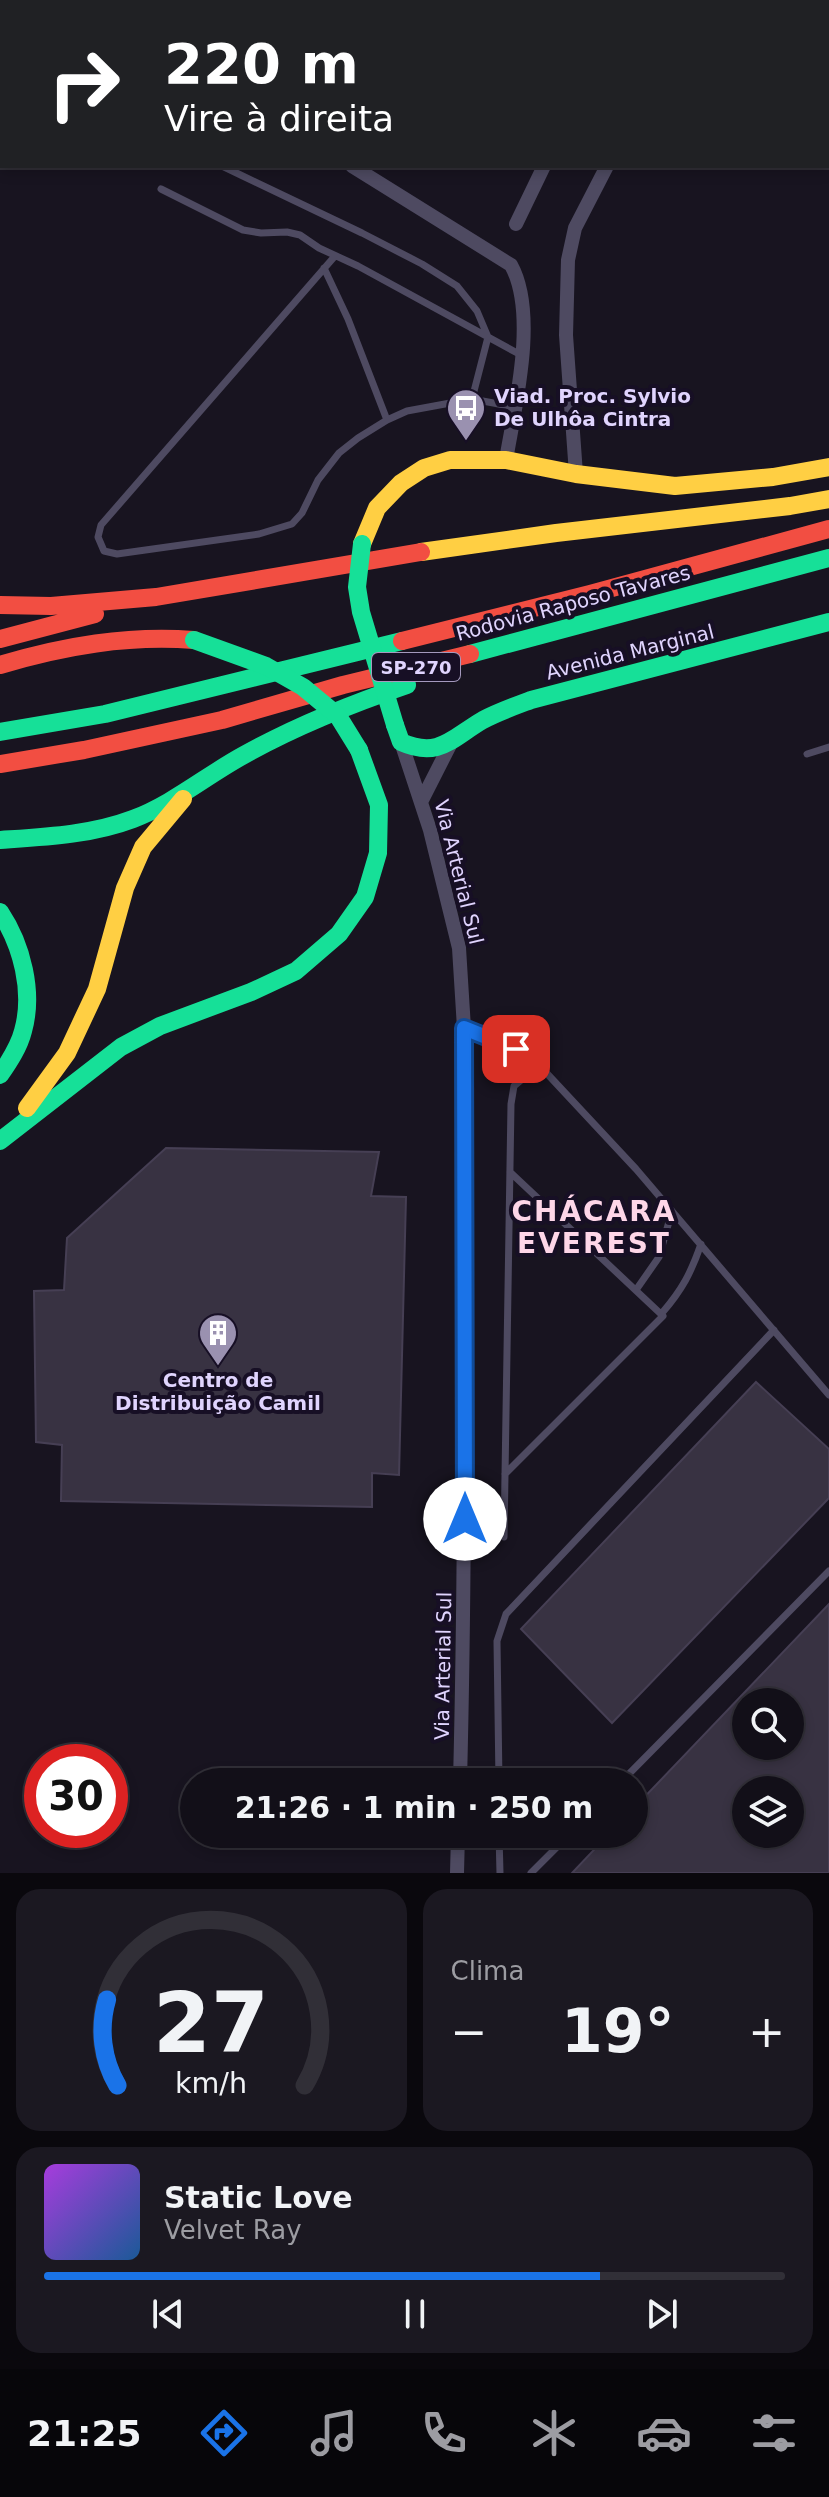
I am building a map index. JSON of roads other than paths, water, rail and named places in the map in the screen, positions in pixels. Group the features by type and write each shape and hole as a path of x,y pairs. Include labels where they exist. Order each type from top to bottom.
{"main road":[{"path":"398,734 361,612 357,587 362,544 377,508 401,483 424,468 450,460 506,460 576,474 675,486 773,477 829,467"},
{"path":"0,639 195,591 418,553 829,499"},
{"name":"Rodovia Raposo Tavares","path":"0,732 105,714 590,594 829,529"},
{"name":"Rodovia Raposo Tavares","path":"0,764 84,750 222,720 343,685 829,558"},
{"path":"0,605 39,607 195,591"},
{"path":"0,840 95,829 133,819 190,790 243,755 349,704 603,619"},
{"name":"Avenida Marginal","path":"398,734 414,749 423,750 451,743 478,723 531,700 829,622"},
{"path":"0,665 107,640 152,637 194,640 266,666 303,687 338,716 359,750 379,805 378,853 365,897 339,934 296,971 251,992 160,1026 121,1047 6,1135"},
{"path":"0,776 84,750"},
{"path":"6,1135 67,1053 97,989 125,888 143,847 190,790"},
{"path":"0,912 18,947 27,987 23,1030 0,1075"}],"street":[{"path":"355,168 511,265 519,280 523,301 521,355 506,460"},
{"path":"516,224 543,168"},
{"path":"576,474 566,335 568,260 575,228 606,168"},
{"name":"Via Arterial Sul","path":"398,734 430,830 459,948 464,1028 465,1581 460,1768"},
{"name":"Avenida Marginal","path":"421,802 451,743"},
{"path":"457,1873 458,1848"}],"lane":[{"path":"226,168 362,233 457,286 477,311 488,337 472,399"},
{"path":"161,189 243,230 300,235 521,355"},
{"path":"335,256 101,525 98,537 104,551 117,554 259,534 292,524 302,513 318,480 339,453 387,420 407,411 472,399 515,407"},
{"path":"324,268 348,319 387,420"},
{"path":"807,754 829,747"},
{"path":"464,1028 516,1049 539,1065 672,1211 829,1395"},
{"path":"504,1537 511,1096 514,1086 539,1065"},
{"path":"510,1172 662,1313"},
{"path":"636,1290 659,1257 672,1211"},
{"path":"505,1474 661,1318 692,1270 701,1244"},
{"path":"499,1768 497,1641 506,1614 774,1330"},
{"path":"635,1768 829,1571"},
{"path":"499,1848 500,1873"},
{"path":"531,1873 556,1848"}],"place":[{"name":"Viad. Proc. Sylvio De Ulhôa Cintra","path":"466,442"},
{"name":"Centro de Distribuição Camil","path":"218,1367"}],"district":[{"name":"CHÁCARA EVEREST","path":"594,1227"}]}
